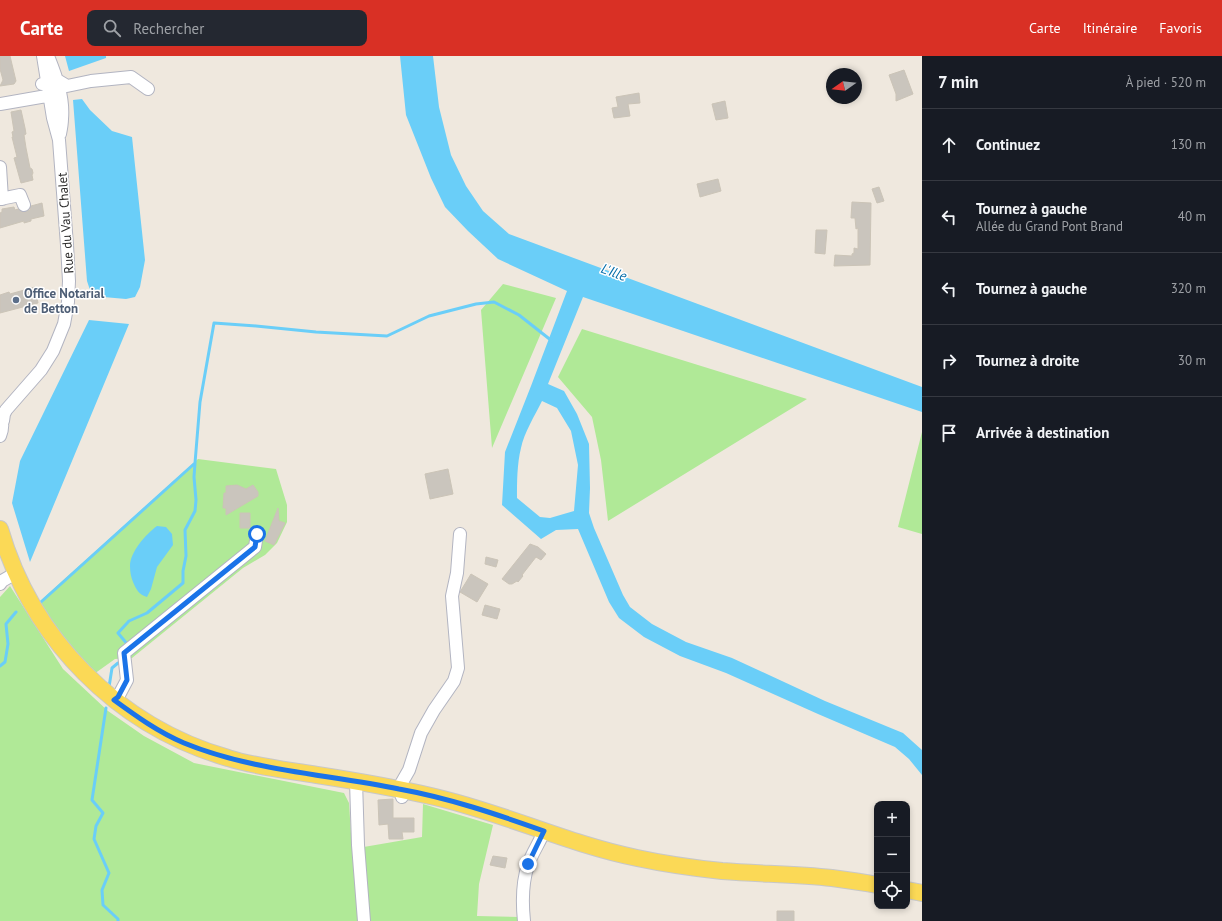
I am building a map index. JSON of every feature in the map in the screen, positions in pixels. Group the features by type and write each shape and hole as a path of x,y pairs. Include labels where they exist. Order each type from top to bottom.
{"main road":[{"path":"0,529 6,551 38,614 63,649 90,680 114,700 150,725 216,758 356,781 401,793 459,803 492,816 544,831 616,857 682,867 784,878 832,878 874,885"},
{"path":"910,891 922,893"}],"street":[{"name":"Rue du Vau Chalet","path":"1,417 41,370 53,351 64,324 68,302 69,281 59,140 53,118 55,94 49,82 43,56"},
{"name":"Rue du Vau Chalet","path":"48,56 49,82"},
{"path":"49,82 67,86 91,81 131,77 148,89"},
{"path":"0,104 55,94"},
{"path":"0,167 1,199 20,195 24,205"},
{"name":"Rue du Vau Chalet","path":"0,401 23,391"},
{"path":"0,436 2,429 1,417"},
{"path":"114,700 118,697 127,680 124,653 255,547 257,534"},
{"path":"401,793 401,784 409,770 422,733 434,710 454,681 458,668 452,596 457,573 460,534"},
{"path":"1,582 16,573"},
{"path":"356,781 358,853 364,921"},
{"path":"524,921 523,888 528,864 544,831"}],"green space":[{"path":"503,284 556,298 492,448 481,310"},
{"path":"582,329 807,399 608,521 601,460 592,417 558,377"},
{"path":"922,432 922,534 898,527"},
{"path":"198,459 276,469 287,505 287,522 277,543 265,555 243,568 132,658 115,659 94,674 57,633 38,603"},
{"path":"10,586 63,669 108,711 144,736 194,763 344,793 349,803 352,849 422,837 423,804 493,825 479,884 477,916 520,917 521,921 0,921 0,597"}],"water":[{"path":"65,56 106,56 106,58 69,71"},
{"path":"400,56 433,56 439,107 451,155 466,186 483,211 509,234 922,387 922,412 583,297 548,384 564,391 577,414 589,444 589,513 623,595 630,607 652,624 686,642 732,658 825,701 903,733 922,750 922,775 909,759 895,747 726,673 680,656 644,637 619,618 609,602 578,529 556,530 541,539 502,505 505,452 567,291 498,259 445,207 431,178 406,115","holes":["542,401 557,408 571,431 578,465 574,511 550,518 540,517 517,498 519,460 525,436"]},
{"path":"82,99 90,110 112,131 132,137 145,260 140,287 135,297 126,299 92,296 87,281 73,100"},
{"path":"89,320 129,324 30,562 12,503 20,461"},
{"path":"157,526 166,527 172,534 173,545 157,567 151,589 147,597 140,593 134,585 130,572 130,566 133,555 139,544"}],"building":[{"path":"0,56 10,56 16,81 14,84 0,86 3,80 0,69"},
{"path":"904,70 913,94 896,101 896,94 889,75"},
{"path":"639,93 640,103 628,104 630,116 614,118 612,108 618,107 616,97"},
{"path":"725,101 728,118 716,120 712,104"},
{"path":"21,110 26,134 24,135 26,148 30,168 32,169 33,173 33,180 21,183 14,158 17,157 12,137 12,132 14,131 11,112"},
{"path":"718,179 721,191 700,197 697,184"},
{"path":"879,187 884,201 877,203 872,189"},
{"path":"852,202 871,203 870,265 834,266 835,255 852,256 854,253 854,248 858,249 858,228 856,229 855,218 851,218"},
{"path":"42,203 44,216 31,219 31,221 24,223 24,221 0,228 0,213 2,212 2,209 14,207 15,210 18,209 26,212 30,210 31,206"},
{"path":"816,230 827,230 825,254 815,253"},
{"name":"Office Notarial de Betton","path":"35,287 38,303 0,313 0,295 9,292 10,294"},
{"path":"448,469 453,494 430,499 425,474"},
{"path":"237,485 246,489 253,485 258,492 258,496 226,515 226,508 223,508 226,486"},
{"path":"278,508 279,521 285,523 274,545 265,541"},
{"path":"240,513 250,513 250,528 240,528"},
{"path":"530,544 538,547 546,554 541,560 536,557 518,582 509,584 502,579"},
{"path":"486,557 498,560 496,567 485,564"},
{"path":"471,574 488,584 477,602 460,592"},
{"path":"485,605 500,609 497,619 482,615"},
{"path":"393,799 393,818 414,818 414,832 402,832 403,839 389,839 388,824 379,825 378,800"},
{"path":"493,856 507,858 505,868 490,865"},
{"path":"777,911 794,911 794,921 777,921"}],"waterway":[{"path":"41,602 195,463 200,402 214,323 316,332 387,336 429,316 476,304 494,302 519,315 552,341"},
{"path":"128,645 118,633 129,621 147,613 183,583 183,571 186,556 185,530 195,511 195,463"},
{"path":"0,666 5,662 8,644 6,624 16,612"},
{"path":"109,687 112,668 118,663"},
{"path":"106,708 92,800 103,813 96,826 94,839 109,873 102,890 103,905 118,919 118,921"}],"place":[{"name":"Office Notarial de Betton","path":"16,300"}],"route":[{"path":"257,534 255,547 124,653 127,680 118,697 114,700 150,725 183,742 228,758 259,766 400,789 459,803 544,831 528,864"}],"water label":[{"name":"L'Ille","path":"614,272"}]}
